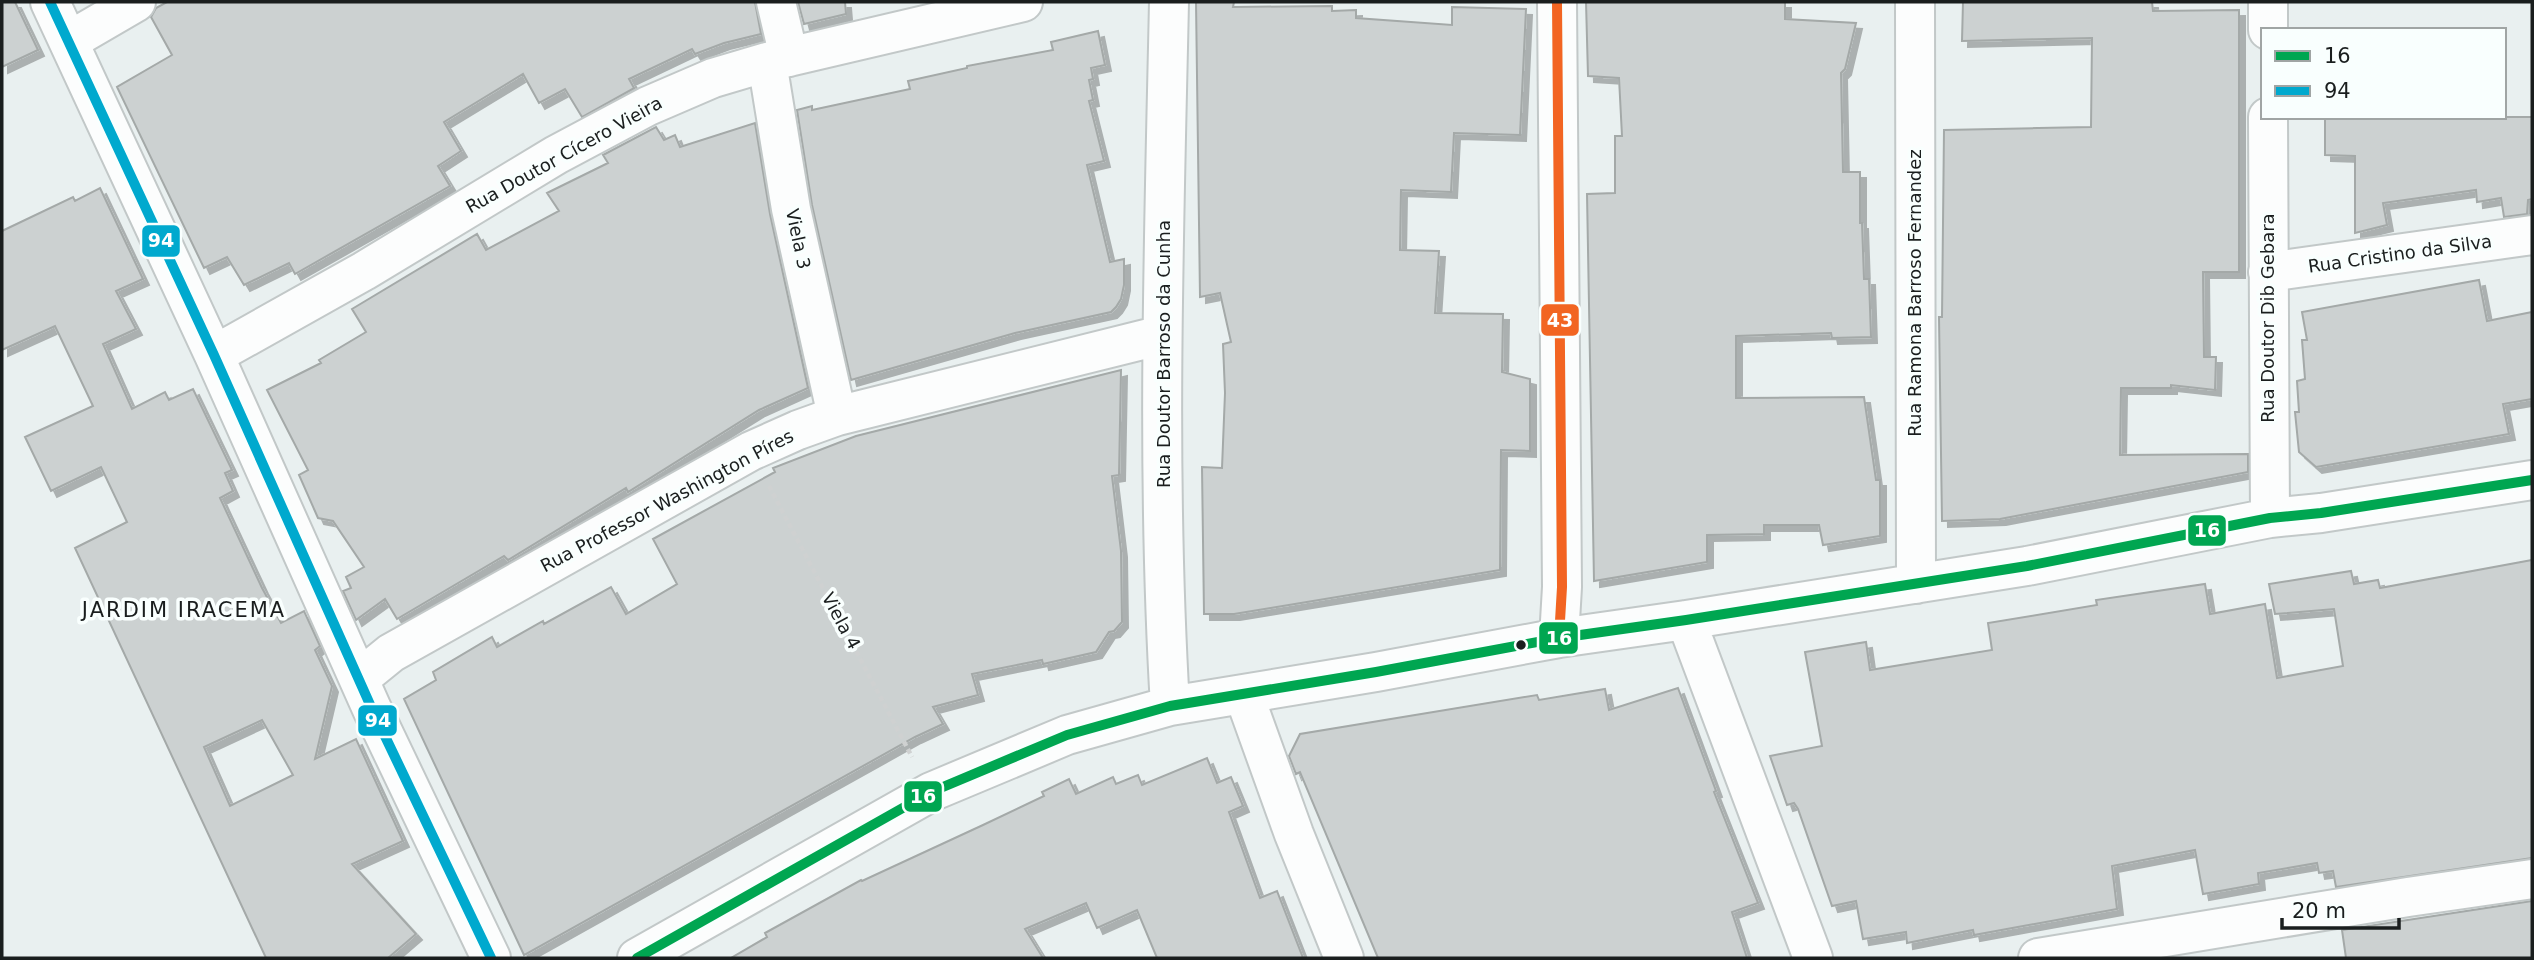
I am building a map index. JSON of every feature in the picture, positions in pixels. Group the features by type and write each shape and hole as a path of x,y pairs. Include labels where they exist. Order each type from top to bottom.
{"street":[{"path":"50,2 214,355 359,679 491,958"},
{"path":"69,41 136,2"},
{"name":"Viela 3","path":"776,2 778,59 791,209 837,416"},
{"name":"Rua Doutor Cícero Vieira","path":"214,355 364,271 556,155 648,106 713,78 778,59 1023,2"},
{"name":"Rua Doutor Barroso da Cunha","path":"1169,2 1161,335 1166,650 1170,706"},
{"path":"1558,2 1562,587 1559,638"},
{"name":"Rua Ramona Barroso Fernandez","path":"1915,2 1916,584"},
{"path":"2268,2 2268,28"},
{"name":"Rua Doutor Dib Gebara","path":"2268,119 2270,518"},
{"name":"Rua Cristino da Silva","path":"2267,272 2532,235"},
{"name":"Rua Professor Washington Píres","path":"359,679 391,653 751,451 798,430 837,416 1161,335"},
{"path":"637,958 931,792 1067,735 1170,706 1559,638 2027,566 2270,518 2321,513 2532,480"},
{"path":"1686,620 1813,958"},
{"path":"1244,695 1290,822 1344,958"},
{"path":"2038,958 2532,879"}],"path":[{"name":"Viela 4","path":"751,451 931,792"}],"building":[{"path":"2,2 15,2 38,50 2,67"},
{"path":"167,2 755,2 761,34 724,43 695,54 692,49 629,79 634,88 582,117 565,89 539,103 523,74 444,122 461,151 438,166 450,186 295,274 289,263 244,285 227,257 204,268 117,87 172,55 151,17 156,8"},
{"path":"798,2 845,2 846,14 804,24"},
{"path":"1196,2 1234,2 1233,7 1332,6 1332,11 1356,10 1356,18 1452,25 1452,7 1526,9 1520,135 1454,133 1451,192 1401,190 1400,250 1439,251 1435,313 1503,314 1502,372 1530,379 1530,451 1501,450 1500,570 1234,614 1204,614 1202,467 1222,468 1225,393 1223,344 1231,342 1220,293 1200,297"},
{"path":"1586,2 1785,2 1785,19 1856,23 1845,69 1841,73 1843,172 1860,172 1860,223 1864,279 1869,279 1871,337 1832,338 1831,333 1736,336 1736,398 1864,397 1876,480 1880,480 1880,536 1823,545 1819,525 1764,525 1764,534 1707,535 1707,562 1594,581 1587,194 1615,193 1615,136 1622,136 1619,78 1588,76"},
{"path":"1963,2 2152,2 2153,11 2239,10 2239,272 2203,272 2204,357 2216,357 2215,390 2171,385 2171,388 2121,388 2120,455 2248,454 2248,472 2000,519 1942,521 1939,317 1942,317 1944,130 2091,127 2092,38 1962,41"},
{"path":"1098,31 1105,65 1091,68 1093,79 1089,80 1093,100 1089,101 1104,161 1087,165 1110,262 1124,259 1124,285 1116,307 1111,312 1015,333 851,380 812,205 797,110 812,106 812,110 910,89 908,81 967,66 1053,50 1051,42"},
{"path":"2532,117 2532,199 2528,200 2527,214 2504,217 2501,198 2477,202 2476,190 2383,203 2387,225 2355,233 2355,156 2325,155 2325,119"},
{"path":"755,123 770,214 808,388 759,410 628,492 626,488 508,560 504,556 397,619 385,599 356,620 343,591 351,588 346,577 364,567 333,521 318,518 299,475 308,470 267,390 321,363 319,360 366,332 352,309 477,234 486,250 559,211 547,193 608,163 603,155 656,127 664,140 675,135 680,147"},
{"path":"100,188 143,279 116,291 136,329 103,344 132,409 165,392 169,400 193,389 232,470 225,473 233,491 220,498 262,588 281,623 304,611 320,646 315,650 332,686 315,759 356,739 403,841 352,864 416,934 388,958 266,958 75,548 127,522 101,467 51,491 25,437 93,406 55,326 2,350 2,231 73,197 75,201","holes":["262,720 293,775 230,806 204,747"]},
{"path":"2479,280 2487,321 2532,312 2532,399 2503,404 2509,434 2316,467 2299,452 2295,412 2299,412 2297,381 2305,379 2302,340 2307,340 2302,312"},
{"path":"1121,370 1119,475 1112,476 1121,551 1122,622 1114,631 1109,632 1096,652 1043,664 1042,660 972,674 978,695 933,707 943,724 915,737 524,955 404,699 436,680 433,672 492,637 497,647 611,587 626,614 677,584 653,539 775,472 773,468 856,436"},
{"path":"2532,560 2532,858 2336,887 2333,871 2319,873 2317,863 2258,873 2259,884 2203,894 2195,850 2112,866 2117,909 1974,935 1973,930 1907,943 1906,932 1863,939 1856,901 1832,906 1798,809 1794,803 1787,805 1770,756 1822,746 1805,652 1866,642 1870,670 1992,650 1988,623 2097,605 2096,600 2205,584 2210,614 2265,604 2277,678 2343,666 2334,609 2275,614 2269,584 2351,571 2354,584 2378,580 2380,588"},
{"path":"1678,688 1716,791 1714,792 1758,903 1732,912 1747,958 1378,958 1300,772 1296,774 1289,756 1300,734 1537,695 1539,700 1605,689 1609,710"},
{"path":"1207,758 1217,783 1231,777 1243,806 1229,812 1260,898 1277,891 1303,958 1157,958 1137,910 1097,928 1086,903 1025,929 1043,958 731,958 767,937 765,933 861,880 1044,796 1042,792 1069,779 1076,794 1113,777 1116,784 1138,775 1142,785"},
{"path":"2532,901 2532,958 2346,958 2342,930"}],"transit line":[{"name":"94","path":"50,2 214,355 372,709 491,958"},
{"name":"43","path":"1557,2 1562,587 1559,638"},
{"name":"16","path":"637,958 931,792 1067,735 1170,706 1559,638 2027,566 2270,518 2321,513 2532,480"}],"district":[{"name":"JARDIM IRACEMA","path":"184,610"}]}
